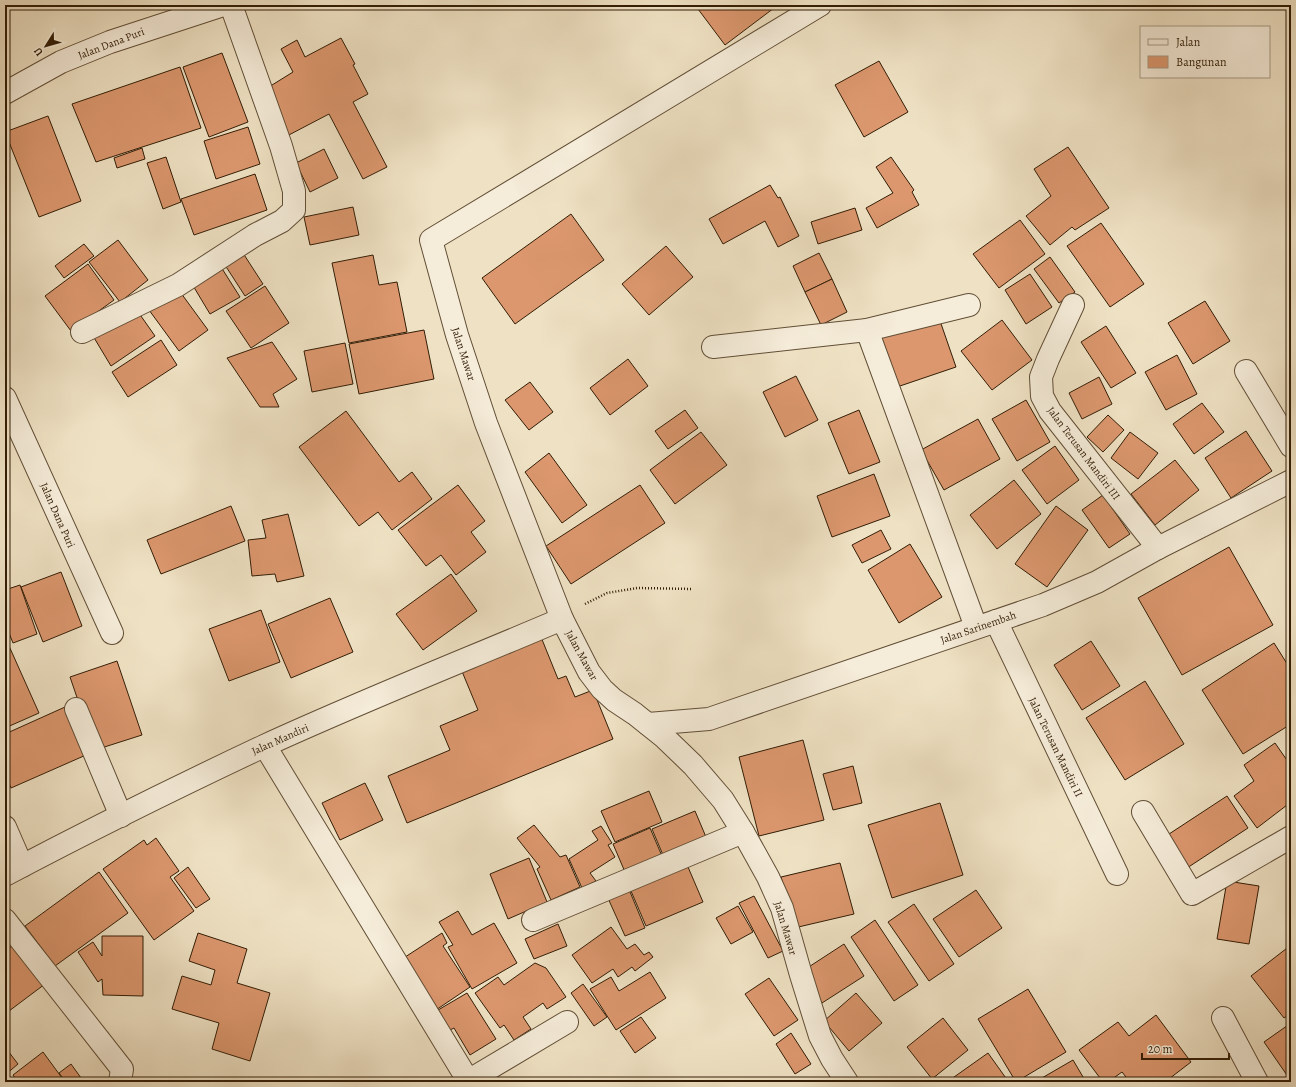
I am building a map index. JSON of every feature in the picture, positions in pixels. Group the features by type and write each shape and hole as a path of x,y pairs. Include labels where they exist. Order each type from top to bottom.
{"street":[{"name":"Jalan Dana Puri","path":"5,93 82,53 188,11 223,5"},
{"path":"82,332 178,285 255,235 282,221 294,210 294,191 281,146 231,5"},
{"name":"Jalan Mawar","path":"820,5 431,240 457,335 486,423 562,619 589,672 602,689 614,700 648,724 693,765 723,800 743,832 768,877 782,908 800,975 820,1036 832,1059 847,1082"},
{"path":"713,347 867,330 969,305"},
{"name":"Jalan Terusan Mandiri III","path":"1073,305 1041,377 1042,396 1050,411 1158,548"},
{"name":"Jalan Terusan Mandiri II","path":"867,330 986,624 1117,874"},
{"path":"1246,371 1291,446"},
{"name":"Jalan Dana Puri","path":"5,398 112,633"},
{"name":"Jalan Sarinembah","path":"648,724 709,719 1043,605 1090,585 1158,548 1291,481"},
{"name":"Jalan Mandiri","path":"13,870 265,746 353,707 562,619"},
{"path":"76,709 121,816"},
{"path":"265,746 462,1080 566,1022"},
{"path":"1143,812 1192,894 1291,837"},
{"path":"5,826 13,870"},
{"path":"533,920 743,832"},
{"path":"5,920 122,1069 120,1082"},
{"path":"1223,1018 1257,1082"}],"path":[{"path":"562,619 607,593 637,588 693,589"}],"building":[{"path":"695,5 778,5 725,45"},
{"path":"341,38 355,64 353,65 368,94 353,102 387,167 363,179 329,114 285,137 264,90 293,72 281,49 297,40 305,57"},
{"path":"222,53 248,122 209,137 183,67"},
{"path":"879,61 908,112 864,137 835,85"},
{"path":"180,67 201,128 96,162 72,104"},
{"path":"48,116 81,201 39,217 5,132"},
{"path":"248,127 260,164 216,179 204,141"},
{"path":"1068,147 1109,208 1075,230 1072,227 1050,245 1026,216 1051,196 1034,169"},
{"path":"142,148 145,159 117,168 114,158"},
{"path":"324,149 338,178 310,192 296,163"},
{"path":"166,157 181,202 163,209 147,163"},
{"path":"891,157 914,190 912,192 919,205 877,228 866,208 893,193 876,167"},
{"path":"255,174 267,210 194,235 181,199"},
{"path":"770,185 778,198 780,197 799,236 778,247 765,221 723,244 709,219"},
{"path":"353,207 359,235 310,245 304,217"},
{"path":"855,208 862,230 818,244 811,222"},
{"path":"571,214 604,260 515,324 482,278"},
{"path":"1020,220 1045,254 999,288 973,254"},
{"path":"1101,223 1144,284 1110,307 1067,246"},
{"path":"118,240 148,280 120,302 89,262"},
{"path":"84,244 94,256 64,278 55,266"},
{"path":"666,246 693,277 649,315 622,284"},
{"path":"241,250 263,284 245,296 223,262"},
{"path":"819,253 832,279 805,292 793,266"},
{"path":"373,255 379,285 397,282 407,332 349,343 332,263"},
{"path":"1050,257 1075,292 1059,303 1034,269"},
{"path":"88,264 114,300 71,331 45,296"},
{"path":"221,267 240,297 210,314 192,284"},
{"path":"1030,274 1052,307 1026,324 1005,290"},
{"path":"832,279 847,312 821,325 805,292"},
{"path":"265,286 289,323 251,348 226,311"},
{"path":"178,289 208,330 179,351 149,310"},
{"path":"1205,301 1230,341 1193,364 1168,323"},
{"path":"136,309 155,336 111,366 93,336"},
{"path":"938,315 956,367 894,388 876,336"},
{"path":"1002,320 1032,360 992,390 961,351"},
{"path":"1106,326 1136,373 1111,388 1081,342"},
{"path":"424,330 434,379 359,394 349,344"},
{"path":"161,340 177,365 128,397 112,372"},
{"path":"272,342 297,379 273,394 279,407 260,407 227,358"},
{"path":"345,343 353,384 312,392 304,351"},
{"path":"1177,355 1197,394 1166,410 1145,372"},
{"path":"628,359 648,386 610,415 590,388"},
{"path":"796,376 818,420 785,437 763,392"},
{"path":"1099,377 1112,404 1082,419 1069,393"},
{"path":"530,382 553,412 529,430 505,400"},
{"path":"1026,400 1050,442 1017,461 992,419"},
{"path":"1202,403 1224,432 1194,454 1173,424"},
{"path":"685,410 698,428 668,449 655,431"},
{"path":"859,410 880,462 849,474 828,423"},
{"path":"346,411 399,482 412,472 432,499 392,530 378,512 359,526 299,447"},
{"path":"1108,415 1124,430 1103,452 1087,437"},
{"path":"978,419 1000,459 944,490 921,450"},
{"path":"1246,431 1272,471 1231,498 1205,458"},
{"path":"701,432 727,465 675,504 650,470"},
{"path":"1130,432 1158,453 1138,479 1111,458"},
{"path":"1055,446 1079,480 1047,504 1022,470"},
{"path":"549,453 587,505 562,523 525,472"},
{"path":"1175,460 1199,490 1155,525 1131,494"},
{"path":"874,474 890,516 832,537 817,496"},
{"path":"1014,480 1041,514 997,549 970,515"},
{"path":"458,485 485,521 471,532 486,552 456,575 441,555 426,566 398,530"},
{"path":"640,485 665,523 571,584 546,546"},
{"path":"1103,495 1130,534 1109,548 1082,510"},
{"path":"231,506 245,541 161,574 147,540"},
{"path":"1056,506 1088,530 1047,587 1015,564"},
{"path":"288,514 304,576 277,582 275,574 252,576 248,540 266,538 262,520"},
{"path":"881,530 891,549 862,563 852,545"},
{"path":"910,544 942,597 899,623 868,570"},
{"path":"1229,547 1273,625 1182,675 1138,598"},
{"path":"61,572 82,626 43,642 21,587"},
{"path":"451,574 477,611 423,650 396,614"},
{"path":"20,585 37,634 13,643 5,623 5,590"},
{"path":"330,598 353,652 291,678 268,624"},
{"path":"261,610 280,662 229,681 209,629"},
{"path":"5,637 39,713 5,728"},
{"path":"541,637 558,679 566,676 575,697 593,690 613,739 407,823 388,776 450,750 440,726 478,710 461,669"},
{"path":"1091,641 1120,686 1082,710 1054,665"},
{"path":"1274,643 1291,670 1291,724 1243,754 1202,690"},
{"path":"117,661 142,735 95,750 70,677"},
{"path":"1145,681 1184,744 1125,780 1086,718"},
{"path":"65,707 86,755 11,788 5,774 5,734"},
{"path":"803,740 824,820 759,836 739,757"},
{"path":"1275,743 1291,766 1291,802 1257,828 1234,796 1254,781 1244,765"},
{"path":"853,766 862,803 833,810 823,774"},
{"path":"365,783 383,820 340,840 322,803"},
{"path":"649,791 662,822 615,842 601,811"},
{"path":"1227,796 1248,828 1187,868 1166,836"},
{"path":"940,803 963,875 892,898 868,825"},
{"path":"695,811 706,837 663,855 652,829"},
{"path":"534,825 560,857 566,855 580,887 551,900 537,869 540,867 517,838"},
{"path":"601,826 612,843 608,845 615,857 590,873 596,881 582,888 569,859 598,840 592,831"},
{"path":"650,828 662,856 625,872 613,844"},
{"path":"156,838 179,871 170,877 194,911 154,940 103,869 144,840 147,845"},
{"path":"529,858 547,902 508,919 490,874"},
{"path":"685,860 703,902 646,926 628,884"},
{"path":"840,863 854,914 794,928 781,877"},
{"path":"188,867 210,899 196,908 174,878"},
{"path":"99,872 128,913 55,966 25,926"},
{"path":"1227,881 1259,886 1249,944 1217,939"},
{"path":"628,887 645,928 625,936 607,896"},
{"path":"976,890 1002,928 959,957 933,919"},
{"path":"754,896 783,951 768,958 739,903"},
{"path":"914,904 954,964 929,981 888,922"},
{"path":"738,906 753,932 731,944 716,918"},
{"path":"458,911 472,935 494,923 517,963 472,989 448,947 453,945 439,922"},
{"path":"875,920 918,985 894,1001 851,937"},
{"path":"558,924 567,946 534,959 525,939"},
{"path":"611,927 627,949 635,944 644,955 649,952 653,957 635,971 632,967 618,977 613,969 592,983 572,955"},
{"path":"198,933 247,949 237,983 270,993 250,1061 212,1049 219,1023 172,1009 182,976 211,985 215,970 189,961"},
{"path":"442,933 447,943 443,946 470,987 433,1012 399,961"},
{"path":"102,936 143,936 143,996 103,995 102,979 98,982 78,952 93,942 102,956"},
{"path":"15,944 45,984 5,1014 5,951"},
{"path":"844,944 864,976 822,1003 801,972"},
{"path":"1291,945 1291,1013 1284,1018 1251,976"},
{"path":"535,963 546,968 566,997 547,1009 543,1003 523,1017 531,1029 514,1040 504,1025 500,1028 475,993 498,977 504,985"},
{"path":"650,972 666,998 616,1030 590,989 611,977 619,991"},
{"path":"769,978 798,1020 774,1036 745,994"},
{"path":"583,984 607,1017 594,1026 571,993"},
{"path":"1028,989 1066,1052 1016,1082 978,1019"},
{"path":"467,993 496,1039 470,1055 454,1028 446,1032 433,1013"},
{"path":"856,993 882,1023 849,1051 824,1021"},
{"path":"1156,1015 1191,1062 1165,1082 1130,1082 1122,1072 1108,1082 1103,1082 1079,1050 1118,1022 1129,1036"},
{"path":"641,1017 656,1038 635,1053 620,1031"},
{"path":"943,1018 968,1050 932,1079 907,1047"},
{"path":"1291,1023 1291,1081 1264,1042"},
{"path":"791,1033 811,1064 795,1074 776,1044"},
{"path":"5,1047 18,1064 5,1075"},
{"path":"43,1052 65,1082 18,1082 13,1075"},
{"path":"988,1053 1008,1081 947,1082"},
{"path":"1073,1060 1086,1082 1035,1082"},
{"path":"71,1064 84,1082 66,1082 59,1073"}]}
